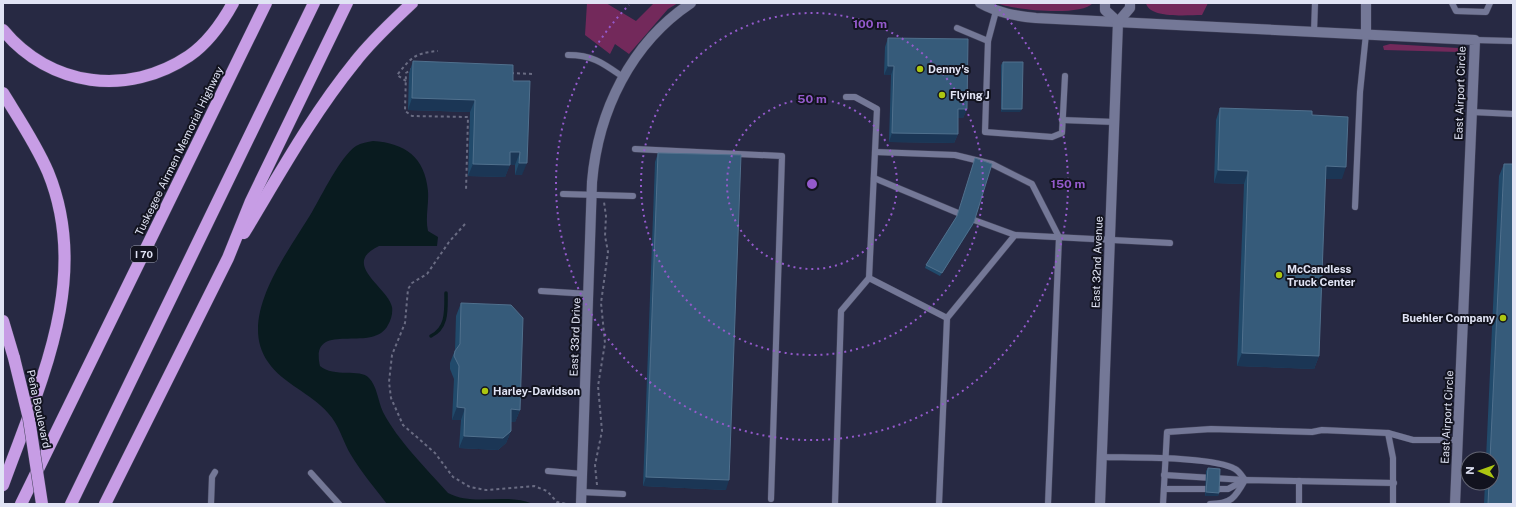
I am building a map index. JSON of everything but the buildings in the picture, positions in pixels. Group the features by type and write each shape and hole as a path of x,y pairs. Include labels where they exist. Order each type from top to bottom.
{"highway":[{"path":"3,30 28,54 58,71 97,81 138,79 157,74 190,56 216,30 233,3"},
{"name":"Tuskegee Airmen Memorial Highway","path":"21,504 266,3"},
{"path":"71,504 314,3"},
{"path":"105,504 228,258 251,201 346,3"},
{"path":"228,258 331,93 375,39 412,3"},
{"path":"3,93 38,150 52,184 59,208 64,241 65,276 63,298 56,334 3,485"},
{"name":"Peña Boulevard","path":"3,321 29,419 42,504"}],"street":[{"name":"East 33rd Drive","path":"582,504 592,195 598,138 608,110 623,77 637,56 658,32 691,3"},
{"name":"East Airport Circle","path":"980,3 996,11 1012,16 1036,18 1475,40 1455,504"},
{"path":"1105,3 1105,10 1118,22 1130,8 1130,3"},
{"path":"1366,3 1366,34"},
{"name":"East 32nd Avenue","path":"1100,504 1118,22"}],"lane":[{"path":"1314,32 1315,3"},
{"path":"1452,3 1456,11 1486,12 1490,3"},
{"path":"996,11 988,41 985,132 1052,137 1062,133 1065,76"},
{"path":"957,28 988,41"},
{"path":"1355,207 1360,92 1366,34"},
{"path":"1475,40 1513,41"},
{"path":"568,55 583,55 596,59 623,77"},
{"path":"835,504 841,311 869,278 877,110 855,98 846,97"},
{"path":"1472,112 1513,114"},
{"path":"1062,120 1115,122"},
{"path":"635,150 782,156 771,499"},
{"path":"875,152 955,155 992,164 1032,184 1059,237 1048,504"},
{"path":"874,178 958,213"},
{"path":"563,194 633,196"},
{"path":"974,220 1015,235 1170,243"},
{"path":"939,504 947,318 1015,235"},
{"path":"869,278 947,318"},
{"path":"541,291 589,294"},
{"path":"1163,504 1167,432 1211,430 1312,432 1322,430 1388,433 1413,440 1458,440"},
{"path":"1388,433 1393,458 1393,504"},
{"path":"1102,457 1165,459 1225,465 1235,469 1245,480"},
{"path":"548,471 582,474"},
{"path":"211,504 212,477 215,472"},
{"path":"311,473 339,504"},
{"path":"1164,475 1245,480 1394,483"},
{"path":"1164,489 1228,489 1245,480"},
{"path":"1210,504 1225,504 1238,494 1245,480"},
{"path":"1299,481 1299,504"},
{"path":"582,492 623,494"}],"path":[{"path":"406,81 397,76 413,56 423,52 438,51"},
{"path":"416,69 412,68 406,73 405,111 412,116 468,117 466,191"},
{"path":"510,73 534,74"},
{"path":"597,493 595,465 602,431 598,386 605,343 601,303 608,252 605,236 606,216 603,207 605,195"},
{"path":"465,224 449,242 427,274 412,284 408,289 405,323 392,355 389,382 391,398 403,425 435,453 453,477 470,487 486,490 534,486 547,492 557,502 567,504"}],"shaded area":[{"path":"587,3 606,3 636,21 654,3 678,3 668,9 629,54 615,44 610,54 585,35"},
{"path":"996,3 1093,3 1075,10 1047,11 1017,8"},
{"path":"1146,3 1208,3 1202,15 1170,15 1154,12"},
{"path":"1390,44 1458,48 1458,52 1384,50 1383,46"},
{"path":"373,141 384,142 404,149 418,161 423,169 428,191 428,231 438,237 437,246 379,246 368,253 364,260 365,268 369,276 389,299 392,307 390,321 380,333 370,337 333,340 324,344 319,352 320,366 332,372 360,374 369,378 376,389 383,412 389,423 413,454 448,493 469,499 511,499 533,504 387,504 348,450 332,417 314,400 289,383 274,370 268,362 260,344 258,325 262,305 269,285 280,265 338,167 350,151 362,143"}],"waterway":[{"path":"431,336 437,333 441,328 445,318 446,293"}],"place":[{"name":"Denny's","path":"920,69"},
{"name":"Flying J","path":"942,95"},
{"name":"McCandless Truck Center","path":"1279,275"},
{"name":"Buehler Company","path":"1503,318"},
{"name":"Harley-Davidson","path":"485,391"}]}
